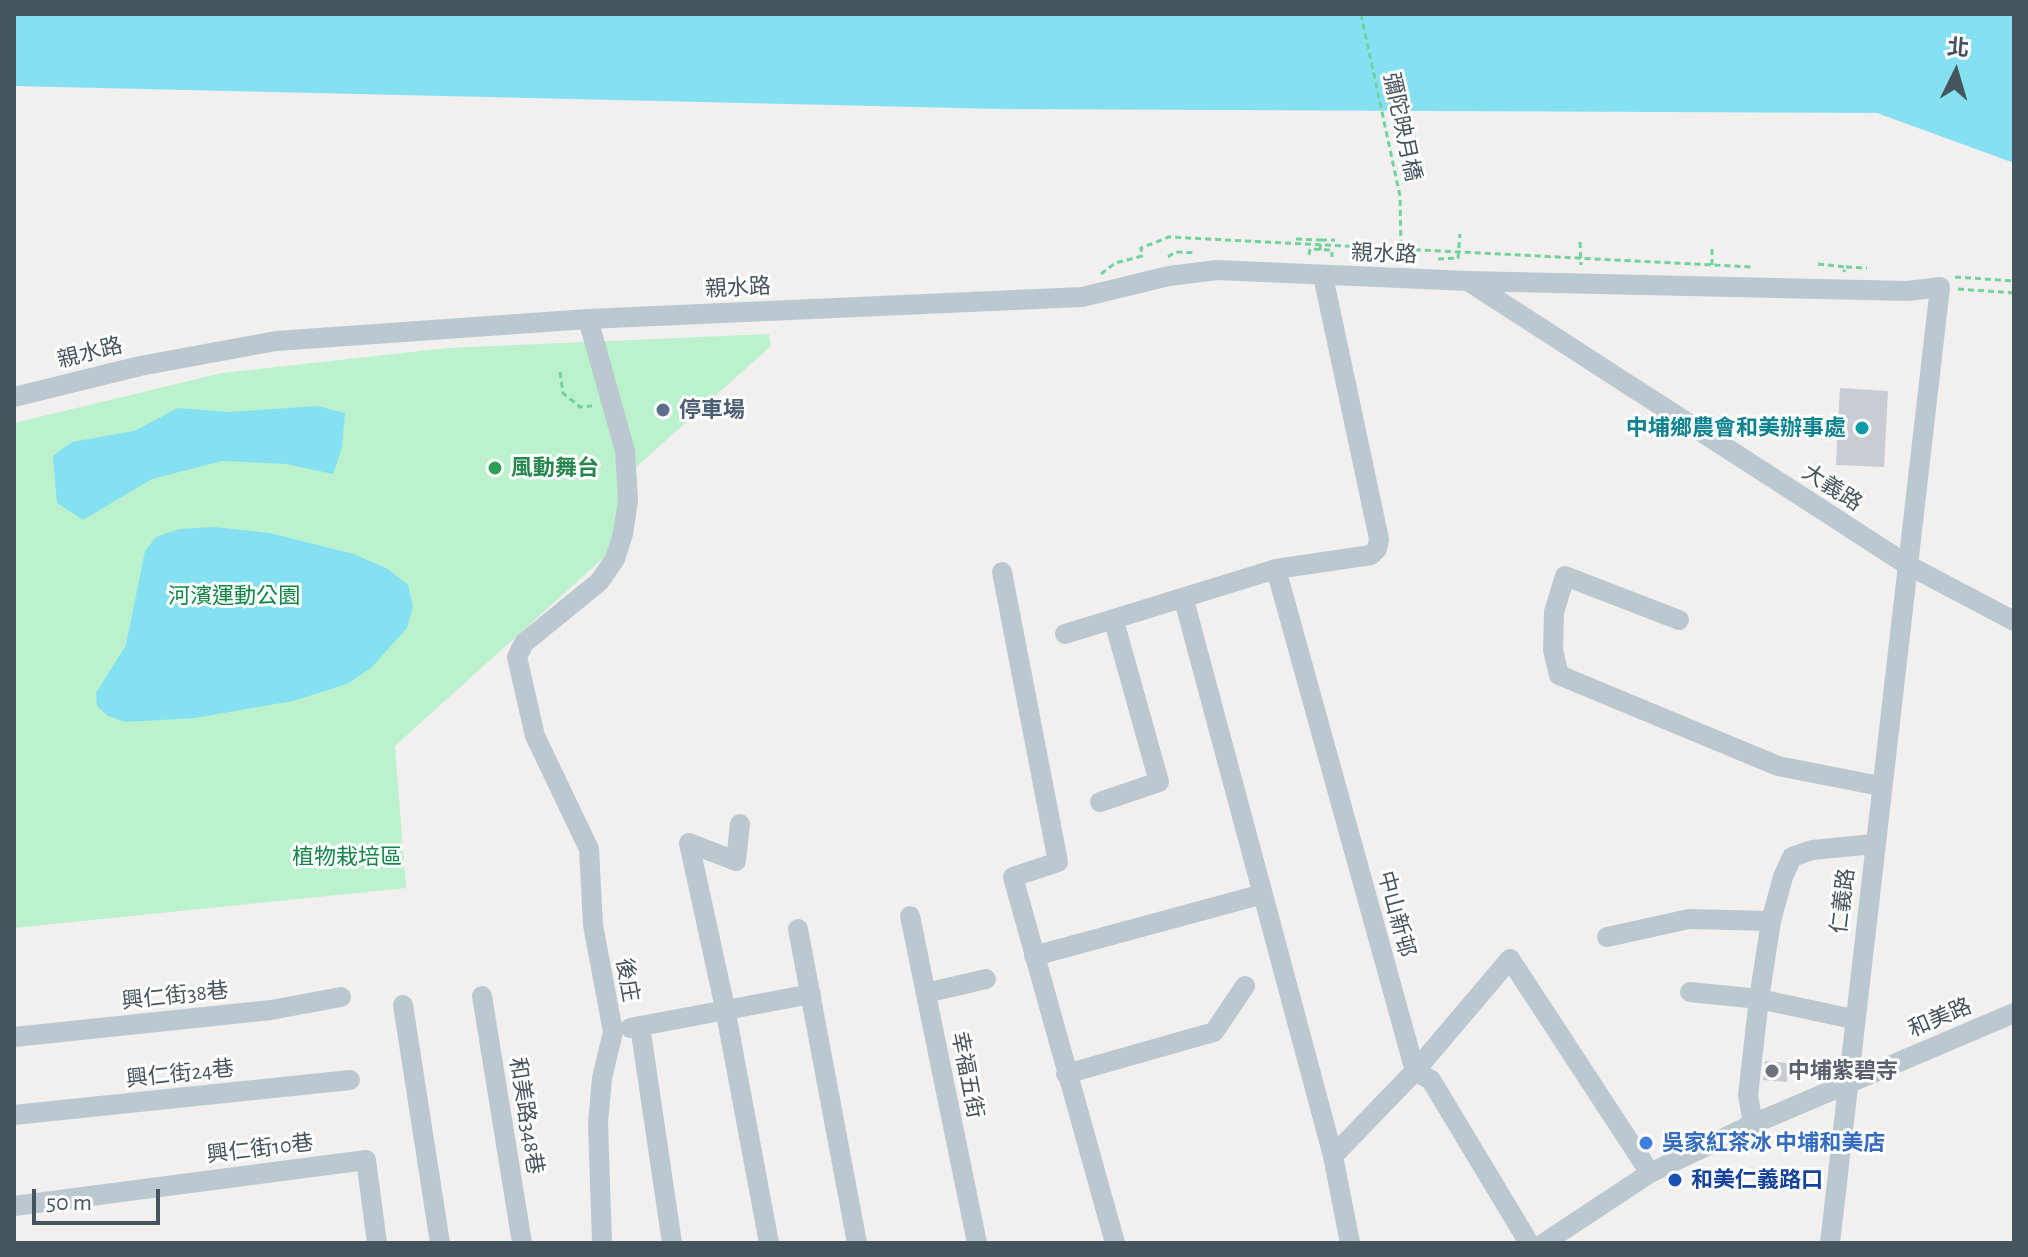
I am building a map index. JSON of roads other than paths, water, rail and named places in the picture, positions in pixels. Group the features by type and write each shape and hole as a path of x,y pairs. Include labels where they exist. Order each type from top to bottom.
{"street":[{"name":"親水路","path":"14,397 140,366 276,341 588,319 1082,297 1169,276 1217,270 1468,281 1908,291 1946,282"},
{"path":"1065,634 1184,600 1276,569 1371,555 1379,539 1323,276"},
{"name":"大義路","path":"1468,281 1906,564 2014,621"},
{"name":"仁義路","path":"1830,1243 1906,564 1946,282"},
{"name":"後庄","path":"588,319 615,407 626,463 628,500 623,534 615,559 599,582 524,643 517,657 535,736 589,849 593,925 613,1032 602,1078 598,1123 602,1243"},
{"name":"中山新邨","path":"1276,569 1415,1071 1431,1080 1529,1243"},
{"path":"1002,572 1058,862 1013,877 1115,1243"},
{"path":"1679,620 1565,576 1554,612 1553,650 1559,675 1778,766 1880,786"},
{"path":"1184,600 1333,1156 1349,1243"},
{"path":"1100,802 1159,782 1114,621"},
{"path":"740,824 736,861 689,843 725,1008 769,1243"},
{"path":"1753,1124 1748,1095 1759,999 1771,921 1792,857 1812,850 1874,844"},
{"path":"1034,956 1263,894"},
{"name":"幸福五街","path":"910,916 977,1243"},
{"path":"1607,937 1689,919 1771,921"},
{"path":"798,929 857,1243"},
{"path":"1333,1156 1415,1071 1510,959 1650,1173"},
{"path":"926,993 986,979"},
{"path":"1066,1074 1214,1032 1245,986"},
{"path":"1690,992 1759,999 1853,1019"},
{"path":"613,1032 725,1008 811,994"},
{"name":"和美路348巷","path":"482,996 522,1243"},
{"name":"興仁街38巷","path":"14,1037 271,1010 341,997"},
{"path":"403,1005 440,1243"},
{"name":"和美路","path":"1544,1243 1650,1173 1753,1124 2014,1013"},
{"name":"後庄","path":"640,1026 672,1243"},
{"name":"興仁街24巷","path":"14,1115 350,1080"},
{"name":"興仁街10巷","path":"14,1206 366,1160 377,1243"}],"water":[{"path":"14,14 2014,14 2014,163 1877,113 1001,109 14,86"},
{"path":"317,406 345,413 342,448 333,474 286,464 222,461 152,479 83,520 57,503 53,456 72,442 134,431 178,408 229,412"},
{"path":"214,527 270,533 354,554 388,569 408,585 413,607 407,628 371,668 347,684 293,701 195,718 126,722 108,716 97,706 96,693 126,645 145,551 156,537 179,529"}],"place":[{"name":"停車場","path":"663,410"},
{"name":"中埔鄉農會和美辦事處","path":"1862,428"},
{"name":"風動舞台","path":"495,468"},
{"name":"中埔紫碧寺","path":"1772,1071"},
{"name":"吳家紅茶冰 中埔和美店","path":"1646,1143"},
{"name":"和美仁義路口","path":"1675,1180"}],"park label":[{"name":"河濱運動公園","path":"234,596"},
{"name":"植物栽培區","path":"347,857"}]}
